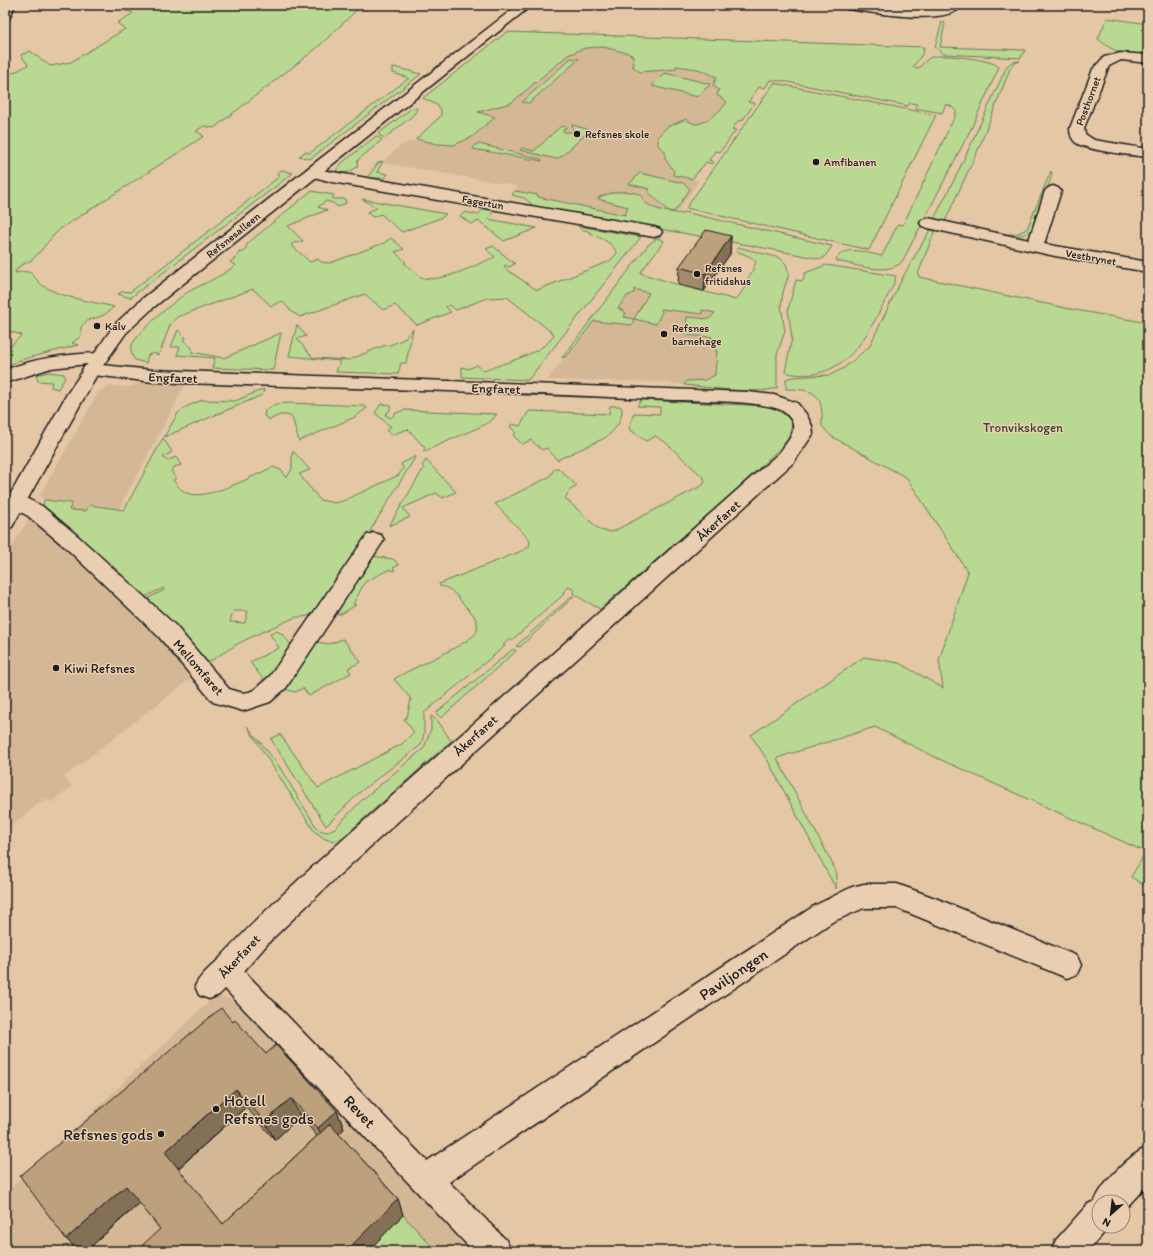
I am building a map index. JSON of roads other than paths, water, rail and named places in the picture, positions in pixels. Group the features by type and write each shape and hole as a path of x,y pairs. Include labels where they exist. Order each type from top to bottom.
{"street":[{"path":"5,16 9,5"},
{"name":"Refsnesalleen","path":"5,522 95,364 120,329 139,310 312,172 526,5"},
{"path":"847,5 932,14 946,11 957,5"},
{"name":"Posthornet","path":"1148,59 1115,57 1109,58 1102,64 1077,128 1077,144 1148,153"},
{"name":"Fagertun","path":"312,172 332,177 654,232"},
{"path":"1035,246 1053,192"},
{"name":"Vestbrynet","path":"928,223 1035,246 1148,267"},
{"name":"Engfaret","path":"5,377 34,366 56,361 95,364 153,376 651,393 748,398 774,401 790,407 803,426 803,434 787,457 749,492"},
{"name":"Åkerfaret","path":"218,978 262,931 329,868 543,674 749,492"},
{"name":"Mellomfaret","path":"17,501 35,511 138,602 167,631 221,696 243,702 262,696 278,682 374,540"},
{"name":"Paviljongen","path":"425,1180 823,914 852,899 872,896 897,896 926,906 1067,965"},
{"name":"Revet","path":"218,978 425,1180 495,1251"},
{"path":"1118,1194 1148,1162"},
{"path":"1067,1251 1091,1224"}],"place":[{"name":"Refsnes skole","path":"577,134"},
{"name":"Amfibanen","path":"816,162"},
{"name":"Refsnes fritidshus","path":"697,274"},
{"name":"Kalv","path":"97,326"},
{"name":"Refsnes barnehage","path":"664,334"},
{"name":"Kiwi Refsnes","path":"56,668"},
{"name":"Hotell Refsnes gods","path":"216,1109"},
{"name":"Refsnes gods","path":"161,1134"}],"park label":[{"name":"Tronvikskogen","path":"1023,427"}]}
